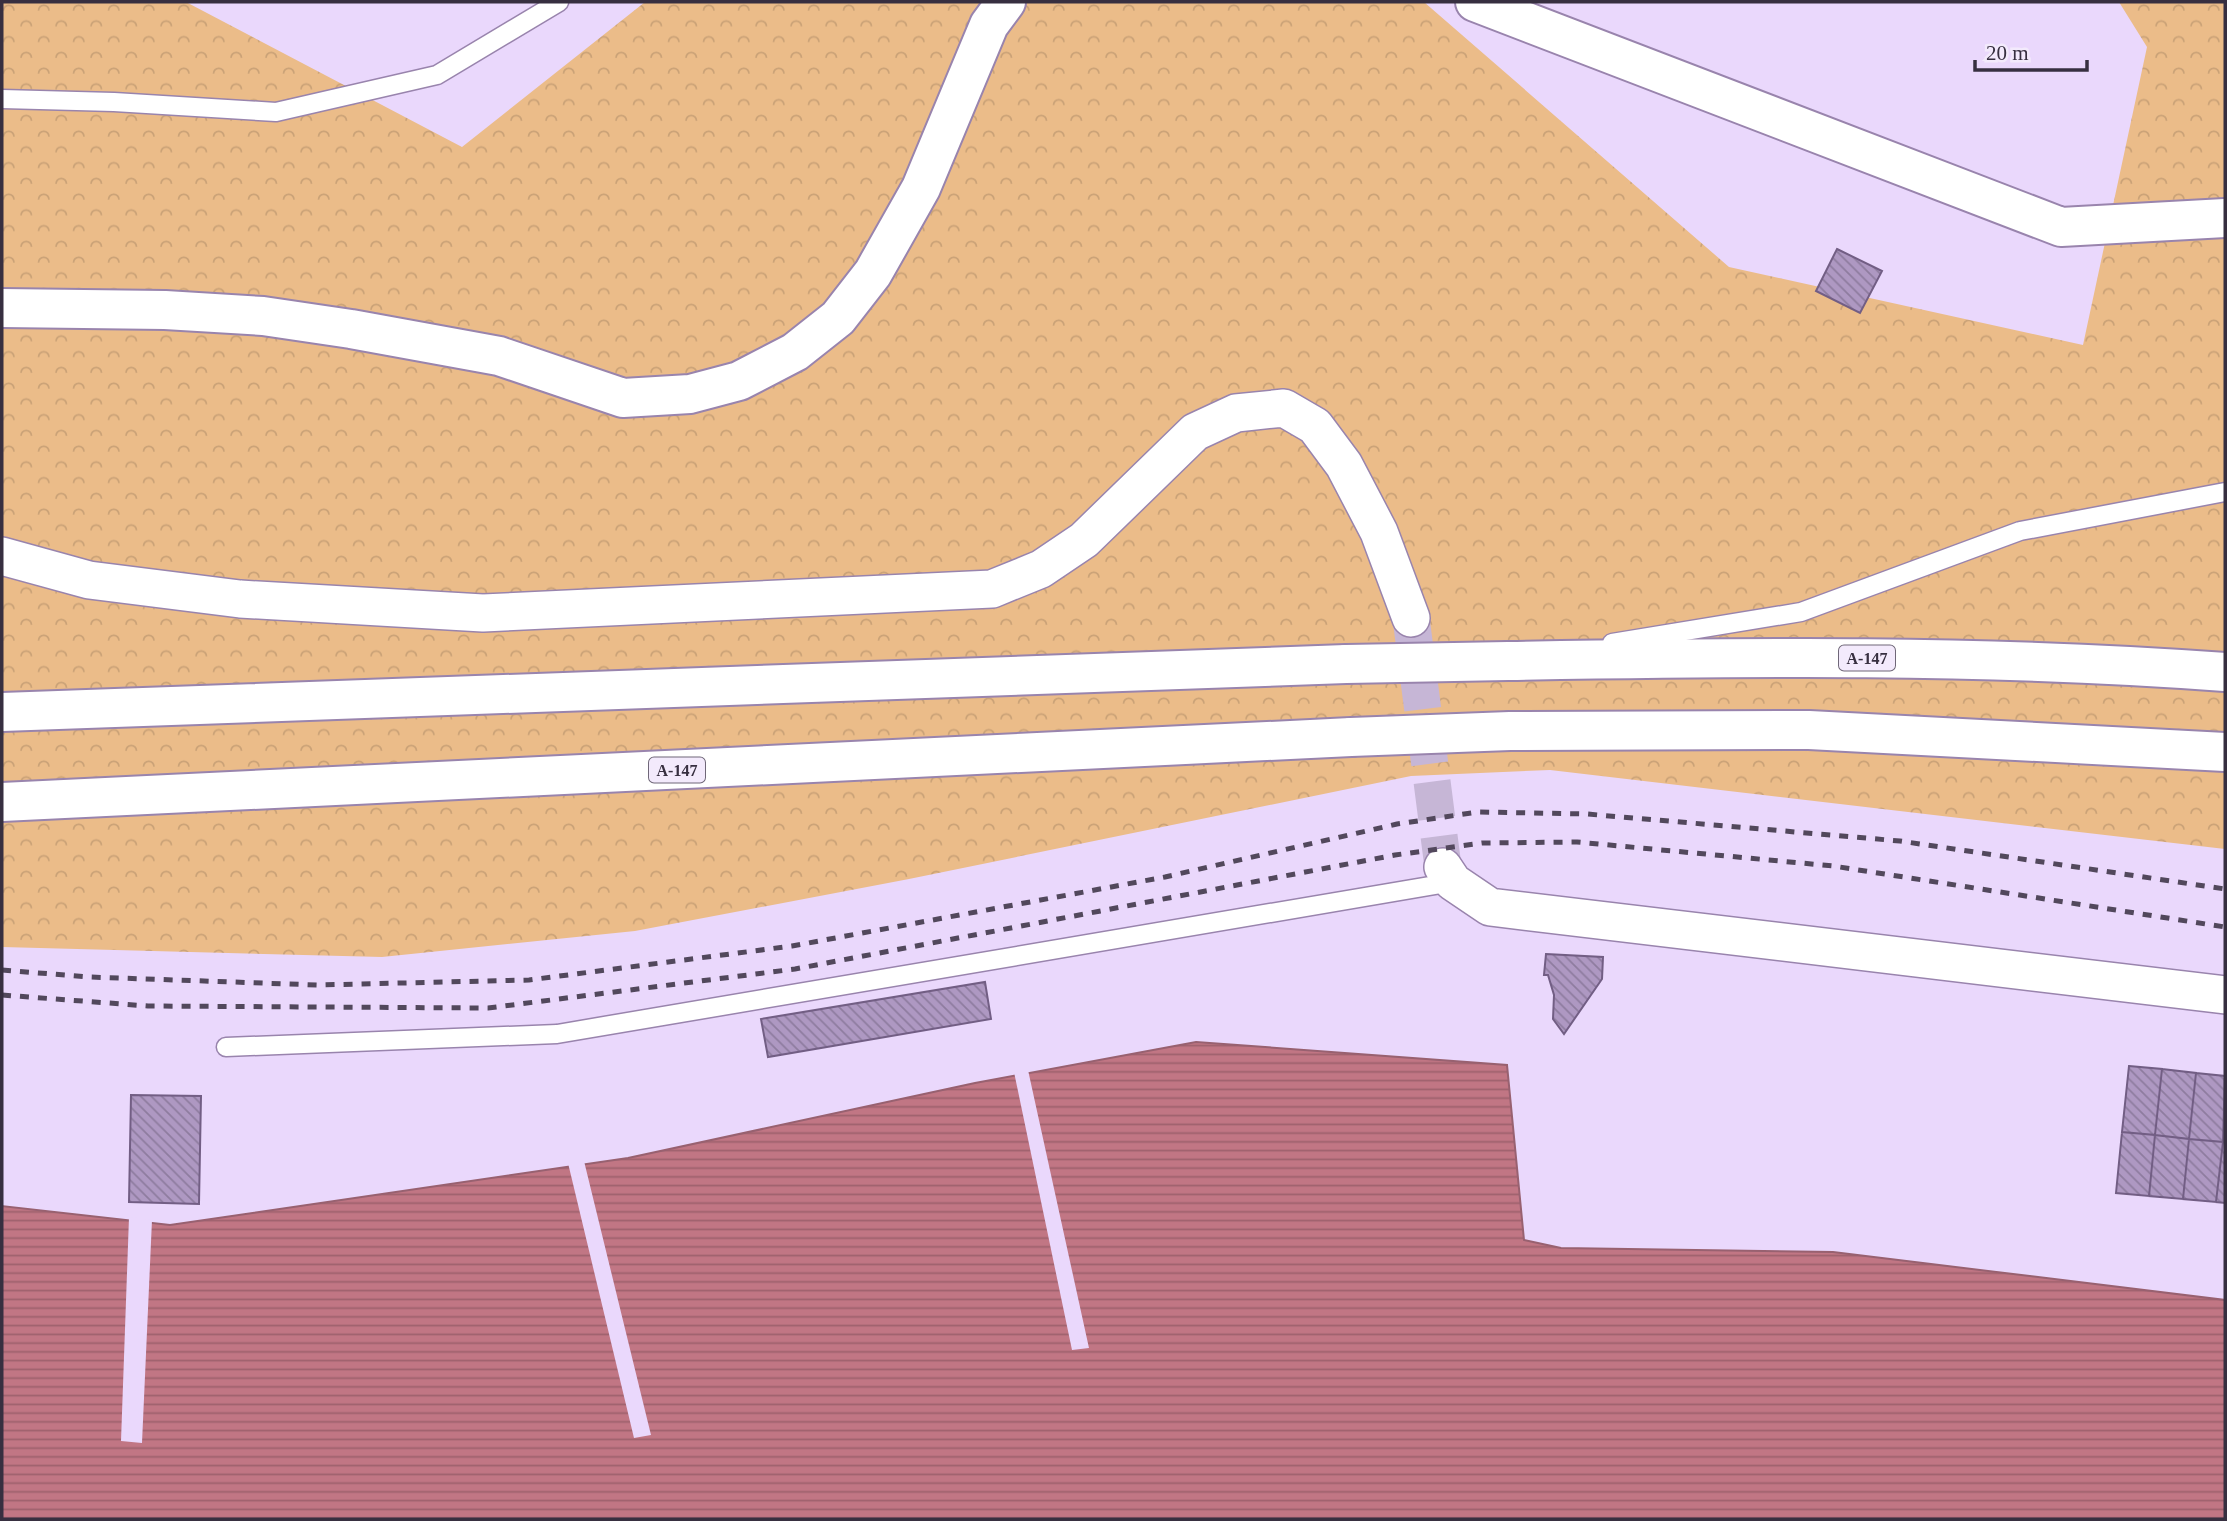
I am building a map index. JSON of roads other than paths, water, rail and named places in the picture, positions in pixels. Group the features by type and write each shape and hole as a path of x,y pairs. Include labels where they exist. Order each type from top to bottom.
{"main road":[{"path":"2,308 164,310 288,320 499,356 623,398 690,394 739,381 795,352 838,318 873,273 920,188 989,25 1006,2"},
{"path":"1475,2 2061,227 2225,218"},
{"name":"А-147","path":"2,712 1508,660 1808,657 2135,666 2225,672"},
{"name":"А-147","path":"2,802 1351,737 1510,732 1809,730 2225,752"}],"street":[{"path":"2,556 89,580 240,599 482,613 992,589 1041,569 1084,540 1195,432 1236,413 1284,408 1315,426 1344,465 1379,532 1410,618"},
{"path":"1448,874 1490,907 2225,995"}],"lane":[{"path":"2,99 114,102 276,112 438,75 559,2"},
{"path":"1508,660 1801,612 2020,531 2225,492"},
{"path":"226,1046 557,1034 1448,874"}],"tunnel":[{"path":"1411,618 1443,867"}],"railway":[{"path":"2,970 89,977 318,985 529,980 792,946 1165,877 1397,824 1478,812 1587,814 1900,841 2225,889"},
{"path":"2,995 148,1006 488,1008 795,969 1395,855 1482,843 1577,842 1833,866 2225,927"}]}
